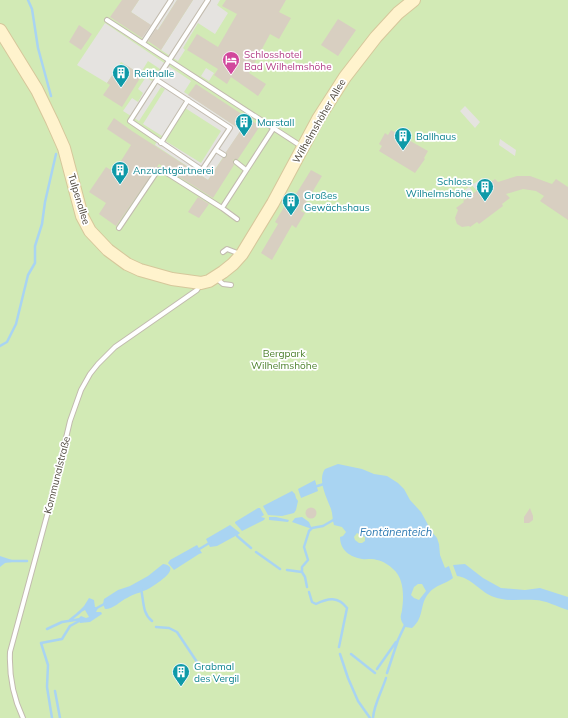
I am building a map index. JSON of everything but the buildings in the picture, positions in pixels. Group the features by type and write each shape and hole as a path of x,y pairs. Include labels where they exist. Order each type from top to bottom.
{"main road":[{"name":"Wilhelmshöher Allee","path":"242,254 273,203 302,148 344,77 376,37 398,13 414,0"},
{"name":"Tulpenallee","path":"0,30 37,90 64,148 82,216 90,231 108,250 127,264 140,270 172,279 201,283 216,278 233,264 242,254"}],"lane":[{"path":"143,43 171,0"},
{"path":"157,80 230,128 202,170 130,121 208,0"},
{"path":"107,20 302,148"},
{"path":"161,143 188,100"},
{"path":"222,208 273,129"},
{"path":"216,150 224,155"},
{"path":"236,162 246,170"},
{"path":"119,228 158,170 162,170 237,219"},
{"path":"223,252 227,249 242,254"},
{"path":"216,278 223,284 231,285"},
{"name":"Kommunalstraße","path":"23,718 15,697 11,676 10,652 52,497 70,421 81,390 90,374 111,351 197,290 201,283"}],"green space":[{"name":"Bergpark Wilhelmshöhe","path":"0,0 568,0 568,718 0,718"}],"shaded area":[{"path":"139,0 177,0 150,42 141,37 149,24 131,12"},
{"path":"193,0 220,0 217,5 228,13 215,34 198,23 183,48 185,50 178,61 161,50"},
{"path":"105,23 191,81 184,92 241,130 208,180 155,145 159,137 201,163 221,131 182,106 162,136 143,124 165,89 161,87 139,121 123,111 132,98 138,102 143,93 138,89 146,77 152,81 160,69 148,61 140,74 121,62 107,83 77,65"},
{"path":"206,68 214,73 209,81 201,76"},
{"path":"465,106 480,122 475,128 460,111"},
{"path":"500,139 516,150 515,156 499,145"},
{"path":"482,178 486,183 476,190 472,185"},
{"path":"469,187 473,192 462,199 459,194"}],"water":[{"name":"Fontänenteich","path":"338,464 387,476 404,489 410,500 421,512 437,538 440,555 445,568 449,566 453,578 431,590 426,597 419,619 412,628 405,627 401,620 403,593 401,582 397,573 386,563 381,561 354,557 346,552 342,546 340,537 346,532 342,527 334,525 332,511 322,484 325,469","holes":["357,533 365,537 365,541 359,543 355,540 354,537","418,584 422,584 426,591 419,600 411,595 414,587"]},
{"path":"315,480 318,491 301,498 298,489"},
{"path":"292,491 298,501 294,513 282,516 268,515 263,506"},
{"path":"260,508 264,515 261,517 265,518 264,520 242,531 235,522"},
{"path":"269,517 289,520 288,522 269,520"},
{"path":"302,517 309,522 312,529 292,522 295,518"},
{"path":"230,525 240,533 217,546 210,547 206,539"},
{"path":"197,545 202,553 174,570 168,563 170,560"},
{"path":"0,556 12,560 12,562 5,563 0,567"},
{"path":"163,564 170,568 170,571 160,581 150,588 124,599 108,609 105,609 103,604 104,599 118,590 130,586 148,576"},
{"path":"465,564 483,578 501,588 525,590 540,588 568,597 568,610 539,600 499,599 489,595 467,579 457,576 453,565"},
{"path":"89,598 94,600 95,607 98,608 96,612 101,612 102,614 90,622 80,623 78,619 81,616 86,618 89,617 85,610 78,614 77,613"}],"waterway":[{"path":"28,0 32,9 38,48 51,96"},
{"path":"0,346 7,342 16,324 28,275 35,263 35,246 42,224 45,202 56,154"},
{"path":"314,487 324,484"},
{"path":"302,572 302,567 308,560 304,547 309,531 312,528 323,526 335,519"},
{"path":"236,532 237,536 251,548"},
{"path":"196,551 211,542"},
{"path":"256,552 280,569"},
{"path":"9,561 27,561"},
{"path":"287,570 302,572 305,577 307,587"},
{"path":"141,589 146,614 152,621"},
{"path":"309,592 312,602 316,604 325,600 333,599 340,601 347,608 339,647"},
{"path":"95,609 106,603"},
{"path":"70,620 80,612"},
{"path":"47,629 62,622 81,619"},
{"path":"52,718 47,687 48,665 41,643 62,639 70,626 81,620"},
{"path":"387,673 398,640 405,625"},
{"path":"156,627 169,628 177,632 197,662 195,667"},
{"path":"377,669 396,642"},
{"path":"340,654 358,701 370,718"},
{"path":"351,654 375,673"},
{"path":"373,718 376,703 386,678"},
{"path":"55,691 60,718"}],"place":[{"name":"Schlosshotel Bad Wilhelmshöhe","path":"231,75"},
{"name":"Reithalle","path":"121,88"},
{"name":"Marstall","path":"244,137"},
{"name":"Ballhaus","path":"403,151"},
{"name":"Anzuchtgärtnerei","path":"120,185"},
{"name":"Schloss Wilhelmshöhe","path":"485,202"},
{"name":"Großes Gewächshaus","path":"291,216"},
{"name":"Grabmal des Vergil","path":"181,687"}]}
